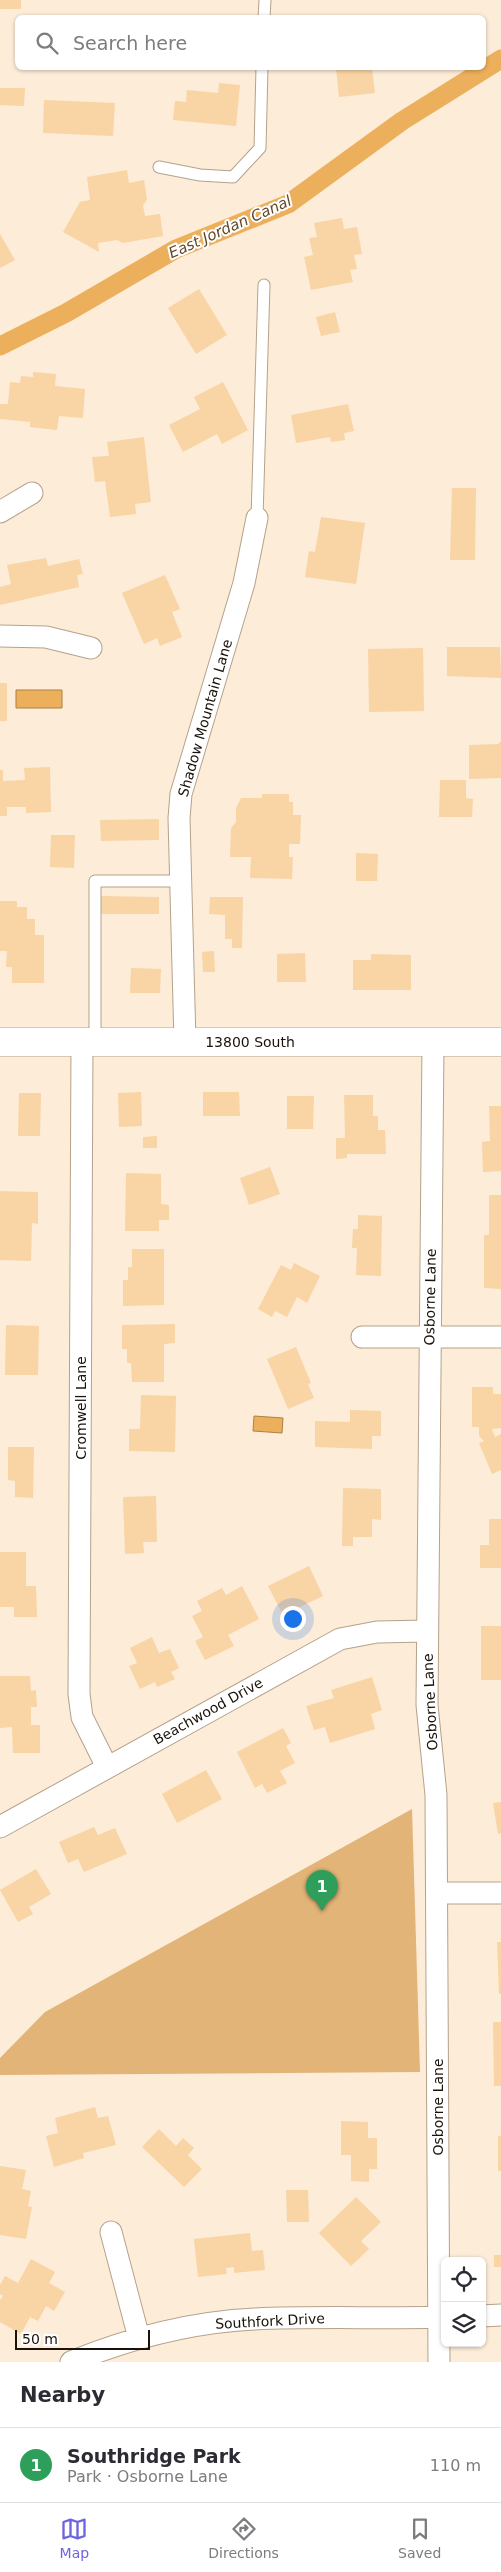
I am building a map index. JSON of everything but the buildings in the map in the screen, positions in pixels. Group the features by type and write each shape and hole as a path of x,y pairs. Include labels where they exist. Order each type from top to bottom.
{"main road":[{"name":"13800 South","path":"0,1042 501,1042"}],"street":[{"path":"0,512 32,493"},
{"name":"Shadow Mountain Lane","path":"185,1042 180,881 181,794 244,583 257,518"},
{"path":"0,636 46,637 91,648"},
{"name":"Cromwell Lane","path":"89,1042 79,1694 84,1723 107,1767"},
{"name":"Osborne Lane","path":"432,1042 426,1632 428,1727 436,1795 442,2302"},
{"path":"362,1337 501,1337"},
{"name":"Beachwood Drive","path":"0,1827 340,1639 377,1632 426,1632"},
{"path":"437,1893 501,1893"},
{"path":"111,2232 139,2338"},
{"path":"486,2316 501,2315"},
{"name":"Southfork Drive","path":"71,2362 139,2338 215,2323 254,2319 441,2317"},
{"name":"Osborne Lane","path":"440,2362 441,2340"}],"lane":[{"path":"264,15 265,0"},
{"path":"159,167 200,175 233,176 260,148 262,70"},
{"path":"257,518 264,285"},
{"path":"89,1042 95,881 180,881"}],"shaded area":[{"path":"16,690 62,690 62,708 16,708"},
{"path":"254,1416 283,1418 282,1433 253,1431"},
{"path":"412,1809 420,2072 0,2075 0,2058 45,2012"}],"waterway":[{"name":"East Jordan Canal","path":"486,68 501,59"},
{"name":"East Jordan Canal","path":"0,346 66,313 176,249 288,204 402,121 483,70"}],"place":[{"name":"Southridge Park","path":"322,1911"}]}
